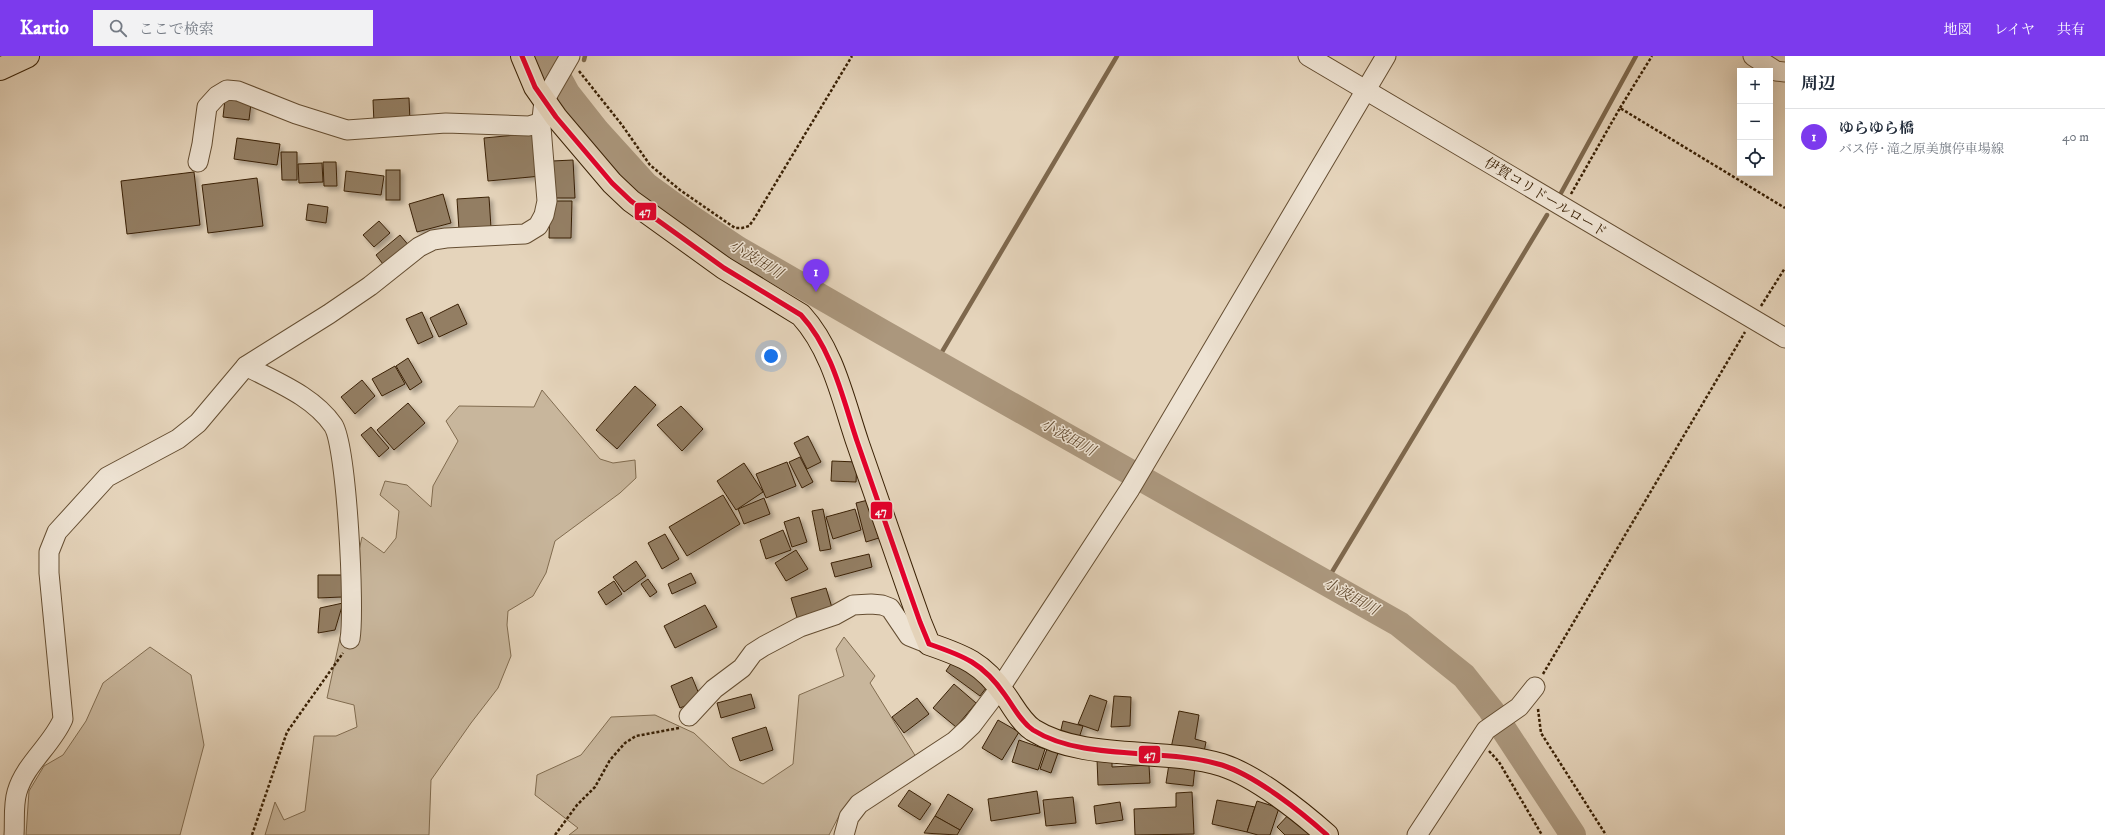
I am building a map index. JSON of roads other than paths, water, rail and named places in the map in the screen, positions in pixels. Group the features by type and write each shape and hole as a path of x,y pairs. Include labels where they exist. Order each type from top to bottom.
{"main road":[{"path":"0,69 28,56"},
{"path":"522,56 535,87 548,94 556,117 612,183 631,201 724,268 801,315 810,325 827,355 842,394 929,644 952,652 971,661 987,672 1023,721 1033,730 1069,745 1152,754 1222,765 1242,774 1297,809 1327,835"}],"street":[{"name":"伊賀コリドールロード","path":"1308,56 1785,338"},
{"path":"844,835 849,817 859,804 955,741 972,725 1000,688 1130,490 1144,463 1386,56"},
{"path":"1753,56 1776,71 1785,72"},
{"path":"14,835 17,792 24,775 58,732 63,719 49,573 49,552 57,532 107,477 178,439 198,422 237,374 246,366 329,314 370,286 419,247 433,240 446,238 525,234 538,226 544,215 547,201 542,122 548,94 568,60"},
{"path":"198,162 207,107 217,96 227,90 238,91 296,114 347,130 446,123 529,126 542,122"},
{"path":"246,366 309,400 333,425 337,436 343,467 350,550 353,626 350,639"},
{"path":"689,716 714,689 742,668 753,653 800,627 835,615 853,605 872,604 890,608 909,636 929,644"},
{"path":"1417,835 1482,736 1519,707 1535,687"}],"waterway":[{"name":"小波田川","path":"547,56 567,93 597,131 646,185 690,217 738,249 882,332 1399,624 1464,676 1491,710 1573,835"},
{"path":"584,60 585,56"},
{"path":"936,362 1117,56"},
{"path":"1561,193 1636,56"},
{"path":"1326,582 1547,215"}],"place":[{"name":"ゆらゆら橋","path":"816,292"}]}
